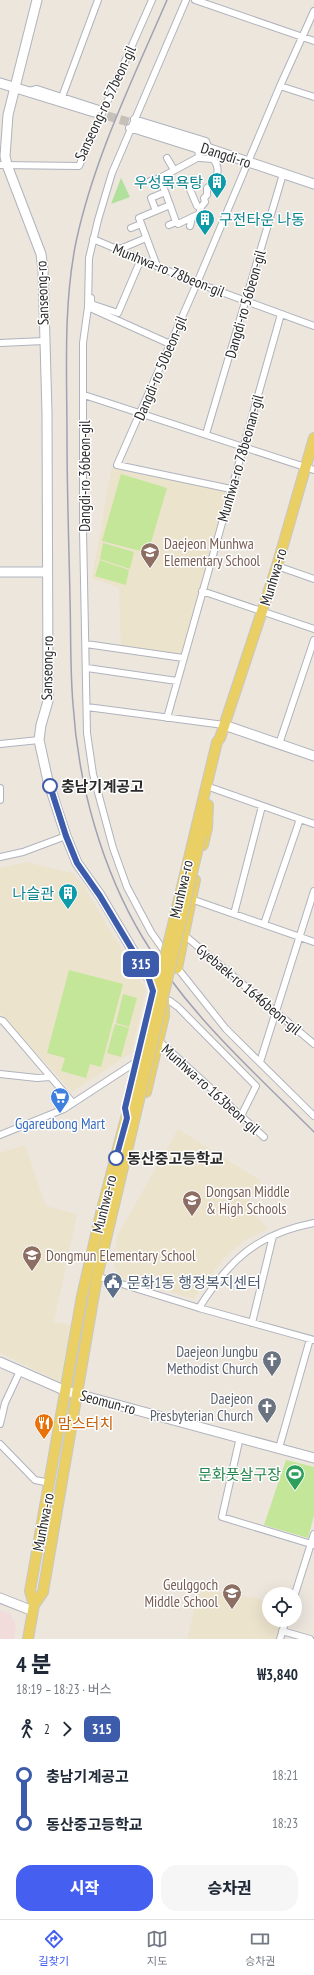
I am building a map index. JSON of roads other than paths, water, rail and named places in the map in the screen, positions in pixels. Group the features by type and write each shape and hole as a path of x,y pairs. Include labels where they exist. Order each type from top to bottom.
{"main road":[{"name":"Sanseong-ro","path":"37,0 8,115 3,165 41,254 47,421 48,702 39,740 48,780 66,836 77,863 100,896 148,976"},
{"path":"0,83 98,113"},
{"name":"Dangdi-ro","path":"133,124 314,184"},
{"name":"Munhwa-ro","path":"33,1608 42,1592 97,1276 131,1133 135,1100 198,834 217,742 220,738 310,468 314,438"},
{"path":"0,572 47,572"},
{"path":"224,725 314,756"},
{"name":"Munhwa-ro","path":"204,807 212,788 223,743 220,738"},
{"path":"167,954 170,942 169,932 193,825 204,807"},
{"path":"177,968 207,828 204,807"},
{"path":"131,1133 139,1117 164,1016 164,999 148,976"},
{"path":"127,1118 125,1108 152,1000 153,991 148,976"},
{"name":"Munhwa-ro","path":"28,1639 33,1608 30,1591 89,1266 127,1118 135,1100"},
{"name":"Seomun-ro","path":"0,1362 66,1391 314,1458"},
{"path":"0,1598 33,1608"}],"street":[{"path":"62,97 98,0"},
{"name":"Sanseong-ro 57beon-gil","path":"3,165 79,166 98,113 152,0"},
{"name":"Dangdi-ro 36beon-gil","path":"186,0 112,172 89,258 88,307 83,343 83,530 87,668 87,734 93,774 113,848 127,887 151,932 177,968 226,1029 314,1116"},
{"path":"195,0 314,41"},
{"name":"Dangdi-ro 50beon-gil","path":"231,489 117,465 197,283 280,86 314,11"},
{"path":"280,86 314,97"},
{"path":"27,92 37,89 62,97 98,113"},
{"path":"133,124 198,150 205,152 209,149"},
{"path":"150,182 199,157 198,150"},
{"path":"169,225 176,222 178,224 199,214 201,207 205,202 204,198 208,195 207,188 216,181 219,169 213,159 200,158 198,150"},
{"path":"167,158 174,170"},
{"name":"Dangdi-ro 56beon-gil","path":"206,434 283,174"},
{"path":"160,178 176,222"},
{"path":"189,187 197,206 201,207"},
{"path":"156,211 151,198 165,192"},
{"path":"157,266 138,218 170,205"},
{"path":"190,226 192,218"},
{"path":"131,228 141,224"},
{"path":"112,244 120,249 146,238"},
{"name":"Munhwa-ro 78beon-gil","path":"93,239 197,283 314,326"},
{"path":"91,298 91,302 94,305 118,313 141,259"},
{"path":"88,307 170,344"},
{"name":"Munhwa-ro 78beonan-gil","path":"166,718 281,314"},
{"path":"0,343 44,341"},
{"path":"84,395 310,468"},
{"path":"277,566 314,579"},
{"path":"202,591 314,629"},
{"path":"279,744 314,640"},
{"path":"86,644 183,658"},
{"path":"87,668 177,681"},
{"path":"86,707 224,725"},
{"path":"1,743 39,740"},
{"path":"0,788 0,800"},
{"path":"212,788 314,824"},
{"path":"234,914 262,806"},
{"path":"264,924 300,819"},
{"path":"0,857 23,852 66,836"},
{"path":"260,1062 314,891"},
{"path":"191,899 314,942"},
{"name":"Gyebaek-ro 1646beon-gil","path":"184,934 276,1010 314,1044"},
{"path":"152,1000 164,999 170,1001 178,1007 256,1086 241,1116"},
{"path":"0,1020 3,1021 73,1103"},
{"name":"Munhwa-ro 163beon-gil","path":"159,1041 264,1137"},
{"path":"0,1135 64,1109 136,1062"},
{"path":"0,1074 37,1078 50,1077"},
{"path":"199,1308 214,1283 231,1264 251,1247 296,1226 314,1223"},
{"path":"252,1323 273,1236"},
{"path":"89,1266 97,1276 199,1308 312,1339 279,1448"},
{"path":"0,1424 5,1403 20,1371"},
{"path":"240,1437 222,1517 313,1544"},
{"path":"0,1444 35,1480 50,1483"},
{"path":"298,1587 313,1544 314,1534"},
{"path":"280,1639 283,1627"},
{"path":"282,1631 310,1639"}],"tunnel":[{"path":"94,112 139,125"}],"railway":[{"path":"167,0 128,89 93,180 76,242 69,291 66,365 71,678 80,765 94,826 115,884 128,912 160,965 200,1016 222,1040 314,1132"}],"place":[{"name":"우성목욕탕","path":"217,199"},
{"name":"구전타운 나동","path":"205,236"},
{"name":"Daejeon Munhwa Elementary School","path":"150,569"},
{"name":"충남기계공고","path":"50,786"},
{"name":"나슬관","path":"68,910"},
{"name":"Ggareubong Mart","path":"60,1114"},
{"name":"동산중고등학교","path":"116,1158"},
{"name":"Dongsan Middle & High Schools","path":"192,1217"},
{"name":"Dongmun Elementary School","path":"32,1272"},
{"name":"문화1동 행정복지센터","path":"113,1299"},
{"name":"Daejeon Jungbu Methodist Church","path":"272,1377"},
{"name":"Daejeon Presbyterian Church","path":"267,1424"},
{"name":"맘스터치","path":"44,1440"},
{"name":"문화풋살구장","path":"295,1491"},
{"name":"Geulggoch Middle School","path":"232,1610"}]}
